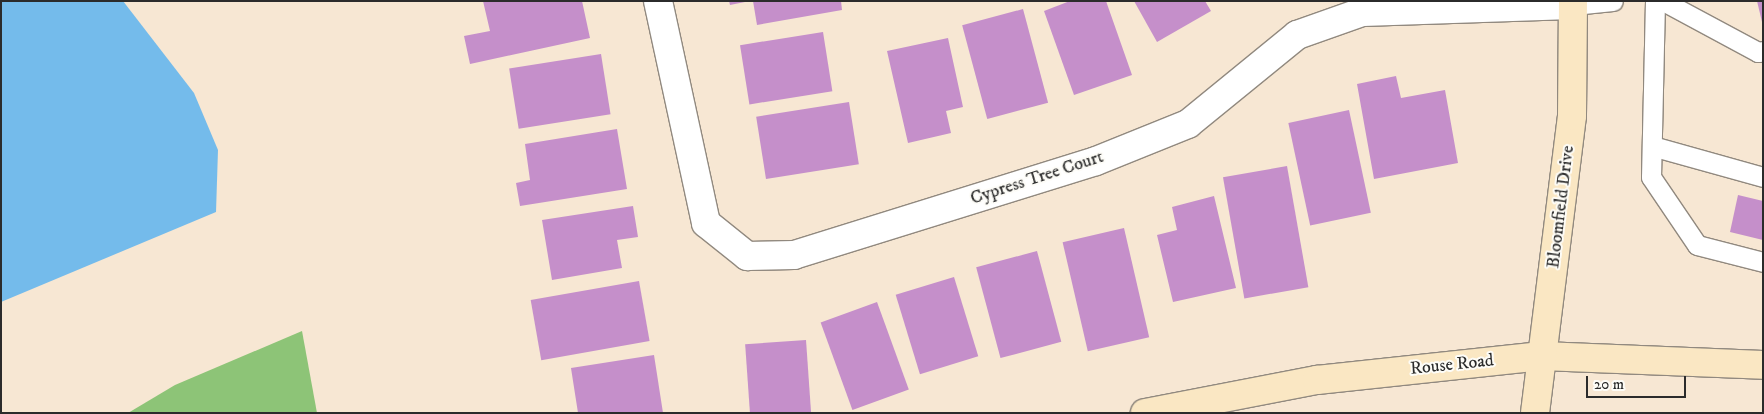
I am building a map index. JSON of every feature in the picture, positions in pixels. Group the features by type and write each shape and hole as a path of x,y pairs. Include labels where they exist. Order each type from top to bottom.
{"street":[{"name":"Cypress Tree Court","path":"658,1 706,223 747,256 794,254 1106,157 1188,124 1297,35 1362,12 1573,3"},
{"name":"Bloomfield Drive","path":"1535,413 1572,116 1573,3"},
{"name":"Rouse Road","path":"1145,413 1316,380 1542,356 1763,365"}],"lane":[{"path":"1573,3 1613,1"},
{"path":"1655,1 1651,177 1698,245 1763,262"},
{"path":"1663,1 1758,52 1763,51"},
{"path":"1652,146 1763,177"}],"green space":[{"path":"302,331 317,413 128,413 175,385"}],"water":[{"path":"1,1 123,1 194,93 218,150 216,212 1,302"}],"building":[{"path":"483,1 582,1 590,38 470,64 464,36 490,31"},
{"path":"729,1 745,1 745,2 730,5"},
{"path":"753,1 841,1 842,10 757,25"},
{"path":"1070,1 1106,1 1132,75 1074,95 1044,11"},
{"path":"1134,1 1205,1 1211,11 1157,42"},
{"path":"1757,1 1763,1 1763,22 1762,22"},
{"path":"1023,9 1048,103 987,119 962,25"},
{"path":"823,32 832,91 749,104 740,45"},
{"path":"948,38 963,107 946,111 951,133 908,143 887,51"},
{"path":"601,54 611,114 519,129 509,69"},
{"path":"1396,76 1401,98 1445,90 1458,163 1374,179 1357,84"},
{"path":"849,102 859,164 766,179 756,117"},
{"path":"1349,110 1371,213 1310,226 1288,123"},
{"path":"617,129 627,189 520,206 516,183 530,180 525,144"},
{"path":"1287,166 1308,287 1244,298 1223,177"},
{"path":"1738,195 1763,201 1763,240 1730,232"},
{"path":"1214,196 1236,288 1173,302 1157,235 1177,230 1172,207"},
{"path":"633,206 638,237 617,240 622,268 552,280 542,220"},
{"path":"1124,228 1149,337 1088,351 1063,242"},
{"path":"1037,251 1061,342 1000,358 976,267"},
{"path":"954,277 978,356 920,374 896,295"},
{"path":"639,281 650,341 541,360 531,300"},
{"path":"877,302 909,389 852,410 821,323"},
{"path":"806,340 811,413 750,413 745,344"},
{"path":"654,355 663,413 578,413 571,368"}]}
